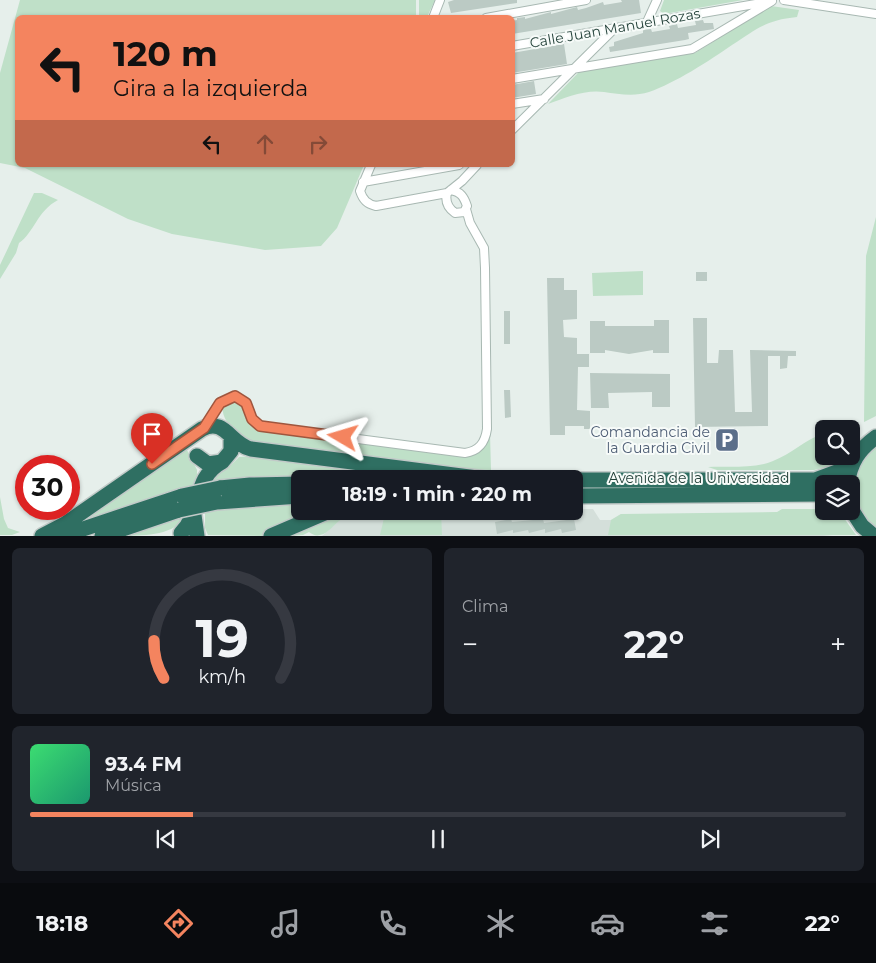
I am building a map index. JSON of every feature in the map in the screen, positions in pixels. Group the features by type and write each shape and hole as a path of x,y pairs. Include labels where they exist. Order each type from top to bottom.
{"highway":[{"path":"42,536 65,524 202,429 213,426 227,433 242,447 251,450 412,470"},
{"path":"202,429 194,442 203,478"},
{"path":"187,535 203,478 212,467 222,462 231,451 227,433"},
{"path":"849,475 850,467 864,446 876,437"},
{"path":"197,456 208,464 222,462"},
{"name":"Avenida de la Universidad","path":"583,480 814,480 850,467"},
{"path":"62,536 180,503 219,495 250,485 291,484"},
{"name":"Avenida de la Universidad","path":"583,496 815,494"},
{"path":"219,495 291,496"},
{"path":"102,536 180,503"},
{"path":"271,536 308,520"},
{"path":"858,520 874,536"}],"street":[{"path":"434,15 440,0"},
{"path":"503,15 586,0"},
{"path":"647,22 657,0"},
{"path":"515,78 692,49 774,0"},
{"name":"Calle Juan Manuel Rozas","path":"515,45 774,0"},
{"path":"784,0 816,3 876,14"},
{"path":"831,0 842,9"},
{"path":"839,0 842,9"},
{"path":"737,7 742,13 742,19"},
{"path":"515,128 614,28"},
{"path":"591,32 596,38 596,47"},
{"path":"548,72 554,78 557,86"},
{"path":"515,104 544,99"},
{"path":"202,429 216,412 220,403 235,396 246,403 252,419 260,426 465,453 479,448 485,439 487,429 484,248 470,223 464,198 451,194 434,195 376,206 370,205 363,200 360,191 370,167"},
{"path":"363,182 448,167"},
{"path":"470,223 450,208 451,194 475,167"},
{"path":"457,213 464,212 466,209"},
{"path":"216,412 227,433"}],"shaded area":[{"path":"583,509 593,509 600,520 611,520 621,514 833,536 322,536 340,520 583,520"}],"green space":[{"path":"20,0 416,0 416,15 16,15"},
{"path":"419,0 435,0 428,15 419,15"},
{"path":"664,0 743,0 664,14 660,11"},
{"path":"771,6 799,10 797,17 777,20 762,26 692,71 659,88 643,94 632,95 590,92 548,104 579,72 695,53"},
{"path":"15,18 15,166 0,163 0,73"},
{"path":"20,167 363,167 337,228 321,246 265,250 172,234 128,219"},
{"path":"34,193 42,193 58,200 45,210 19,243 16,253 0,279 0,265"},
{"path":"876,217 876,416 864,422 866,256"},
{"path":"643,271 643,295 593,296 592,273"},
{"path":"232,400 237,401 244,408 250,422 258,430 455,456 468,456 478,452 486,445 490,433 491,470 458,469 248,442 234,431 227,421 224,416 223,406"},
{"path":"815,437 815,465 832,466 814,470 717,470 708,467 766,464 780,458"},
{"path":"185,446 197,470 197,486 135,503 76,524"},
{"path":"876,447 876,527 867,519 860,507 860,475 857,475 867,455"},
{"path":"253,456 363,470 291,470 291,478 211,484 213,476 230,466 239,457"},
{"path":"0,497 4,519 8,528 20,532 12,535 0,535"},
{"path":"291,504 291,520 299,520 263,536 208,535 205,528 205,511"},
{"path":"782,509 815,509 815,520 845,520 856,535 608,535 611,520 621,514 777,512"},
{"path":"189,515 182,522 167,531 122,536"},
{"path":"326,520 341,520 323,534 313,535 309,532 303,535 290,536"},
{"path":"384,520 441,520 442,535 380,535"}],"building":[{"path":"454,0 517,0 517,3 451,13 448,2"},
{"path":"621,0 639,0 641,13 515,34 515,20 517,18 525,17 525,19 577,7 578,10 603,2 604,5 622,2"},
{"path":"703,20 704,23 713,23 714,29 688,33 689,39 685,40 610,52 609,47 614,46 614,42 643,33 643,30 651,29 652,32 670,29 669,26 677,24 678,28 696,25 695,21"},
{"path":"564,44 567,64 515,73 515,52"},
{"path":"534,81 536,94 515,98 515,84"},
{"path":"696,272 707,272 707,281 696,281"},
{"path":"547,278 564,278 564,290 577,290 577,319 563,320 564,337 577,338 577,354 589,354 589,367 578,367 577,410 590,411 590,429 584,429 584,426 565,426 565,435 550,435"},
{"path":"504,311 510,311 510,344 504,344"},
{"path":"693,318 707,318 707,363 718,363 719,350 733,350 735,412 752,412 750,350 796,351 796,356 788,356 787,368 780,369 780,356 768,356 768,426 695,427"},
{"path":"654,320 669,320 669,353 653,353 653,350 629,354 605,350 605,353 590,353 590,321 605,321 605,326 654,326"},
{"path":"590,373 670,374 670,407 652,407 652,392 608,393 609,408 591,408"},
{"path":"504,390 510,390 511,417 505,418"},
{"path":"506,520 511,520 512,522 543,520 544,523 574,520 576,530 562,533 561,529 545,533 545,529 529,533 528,530 513,533 513,530 497,534 495,522"}],"place":[{"name":"Comandancia de la Guardia Civil","path":"727,440"}],"route":[{"path":"152,464 204,428 220,403 235,396 241,398 246,403 252,419 260,426 343,437"}]}
